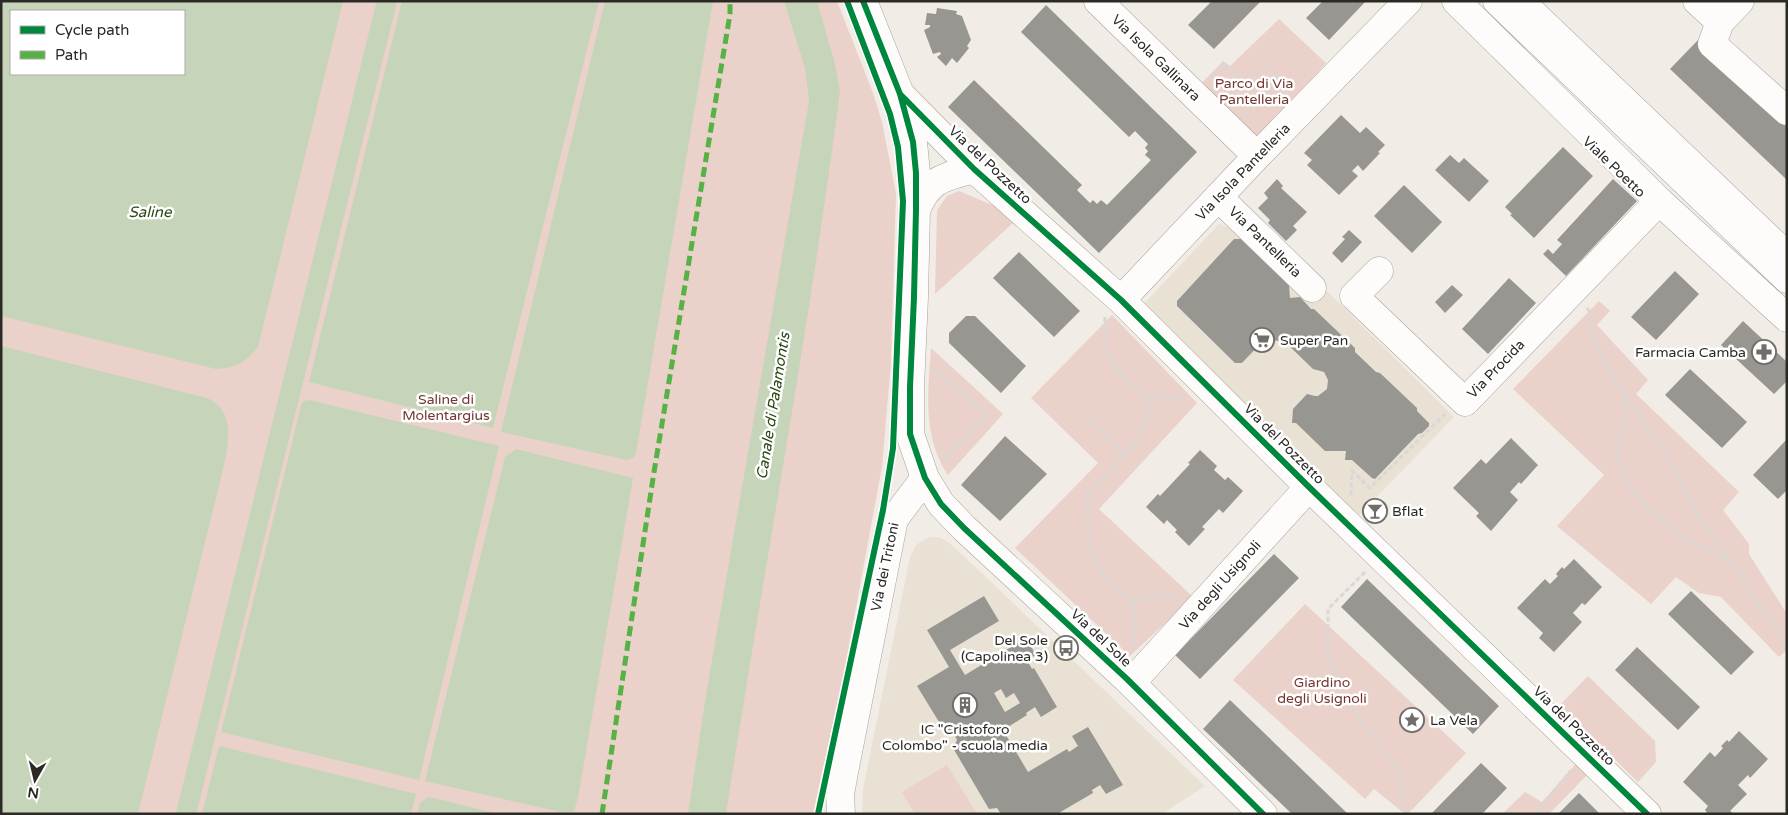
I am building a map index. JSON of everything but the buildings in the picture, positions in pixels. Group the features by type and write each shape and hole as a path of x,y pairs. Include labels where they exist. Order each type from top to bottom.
{"street":[{"path":"863,1 900,94 913,142 916,173 916,210 910,434 936,472"},
{"name":"Via Isola Gallinara","path":"1098,1 1257,156"},
{"name":"Via Isola Pantelleria","path":"1114,294 1218,197 1408,1"},
{"name":"Viale Poetto","path":"1442,1 1657,203 1787,318"},
{"name":"Viale Poetto","path":"1456,1 1787,331"},
{"path":"1497,1 1782,258"},
{"path":"1520,1 1782,258"},
{"path":"1697,1 1720,22"},
{"path":"1740,1 1720,22 1712,44 1787,111"},
{"name":"Via del Pozzetto","path":"900,94 974,169 1114,294 1310,487 1648,814"},
{"path":"916,210 926,192 940,179 974,169"},
{"name":"Via Pantelleria","path":"1218,197 1312,288"},
{"name":"Via Procida","path":"1379,271 1354,296 1465,402 1657,203"},
{"name":"Via del Sole","path":"936,472 941,504 964,528 1131,683 1263,814"},
{"name":"Via dei Tritoni","path":"841,814 840,794 894,519 936,472"},
{"name":"Via degli Usignoli","path":"1131,683 1310,487"}],"path":[{"path":"1195,96 1223,64 1249,84 1269,89"},
{"path":"1231,131 1275,84 1276,77 1273,70 1267,67 1259,68 1255,74 1254,81 1258,87"},
{"path":"1574,288 1589,311 1591,331 1602,360 1668,459 1694,509 1787,644"},
{"path":"1114,294 1104,343 1119,372 1145,396 1149,410 1133,447 1087,495 1089,538 1099,570 1131,602 1135,625 1134,646 1151,661"},
{"path":"911,348 986,414 945,458 936,472"},
{"path":"1145,396 1176,398 1209,387"},
{"path":"1622,391 1625,408 1617,456 1622,473 1632,490 1652,512 1688,541 1731,561"},
{"path":"1341,517 1351,507 1352,471 1370,488 1461,398"},
{"path":"1088,419 1125,455"},
{"path":"1381,556 1328,609 1328,655 1343,697 1395,766 1403,787 1402,814"},
{"path":"1131,602 1167,593 1199,608"},
{"path":"1536,814 1584,753"}],"shaded area":[{"path":"1219,224 1234,229 1309,298 1327,291 1454,417 1359,515 1140,308"},
{"path":"930,537 939,537 951,544 1205,786 1162,814 862,814 863,789 910,557 917,544"}],"green space":[{"name":"Saline di Molentargius","path":"1,1 837,1 873,93 882,122 896,193 891,362 882,467 844,672 813,814 1,814"},
{"name":"Parco di Via Pantelleria","path":"1279,19 1326,63 1256,141 1198,87 1223,61 1230,66"},
{"path":"959,191 999,208 1014,222 935,294 937,210 947,196"},
{"path":"1599,301 1610,311 1597,325 1648,380 1636,394 1739,492 1723,510 1749,544 1749,554 1787,614 1787,650 1779,657 1721,597 1699,593 1676,577 1651,604 1557,526 1604,475 1513,389"},
{"path":"1112,315 1197,403 1099,509 1193,597 1130,656 1015,548 1098,463 1031,398"},
{"path":"931,348 1003,414 948,475 934,445 930,429 928,397"},
{"name":"Giardino degli Usignoli","path":"1305,604 1466,753 1408,814 1405,814 1374,789 1365,799 1233,680"},
{"path":"1588,676 1655,741 1656,762 1638,782 1559,706"},
{"path":"1581,758 1592,770 1549,814 1502,814 1525,792 1542,802"},
{"path":"947,765 977,814 915,814 902,792"}],"water":[{"name":"Saline","path":"1,1 343,1 258,347 240,363 216,369 1,316"},
{"path":"402,1 599,1 493,428 309,382"},
{"path":"605,1 713,1 636,453 633,458 627,460 501,432"},
{"name":"Canale di Palamontis","path":"784,1 817,1 835,64 840,91 800,363 726,814 688,814 706,695 809,101 805,68"},
{"path":"1,346 207,398 216,403 226,418 228,436 224,465 138,814 1,814"},
{"path":"309,400 499,446 419,780 221,732 302,402"},
{"path":"516,449 633,478 578,798 574,811 565,813 425,781 505,457"},
{"path":"219,746 416,794 411,814 202,814"},
{"path":"429,797 499,814 417,814 420,803"}],"waterway":[{"path":"186,814 387,1"}],"marked path":[{"path":"602,814 654,472 730,14 730,1"}],"cycle path":[{"path":"818,814 883,510 893,448 903,201 898,147 890,114 847,1"},
{"path":"863,1 900,94 913,142 916,173 916,210 910,434 925,478 941,504 964,528 1127,679 1263,814"},
{"path":"900,94 974,169 1121,300 1309,487 1647,814"}],"place":[{"name":"Super Pan","path":"1262,340"},
{"name":"Farmacia Camba","path":"1764,352"},
{"name":"Bflat","path":"1375,511"},
{"name":"Del Sole (Capolinea 3)","path":"1066,648"},
{"name":"IC \"Cristoforo Colombo\" - scuola media","path":"965,705"},
{"name":"La Vela","path":"1412,720"}]}
